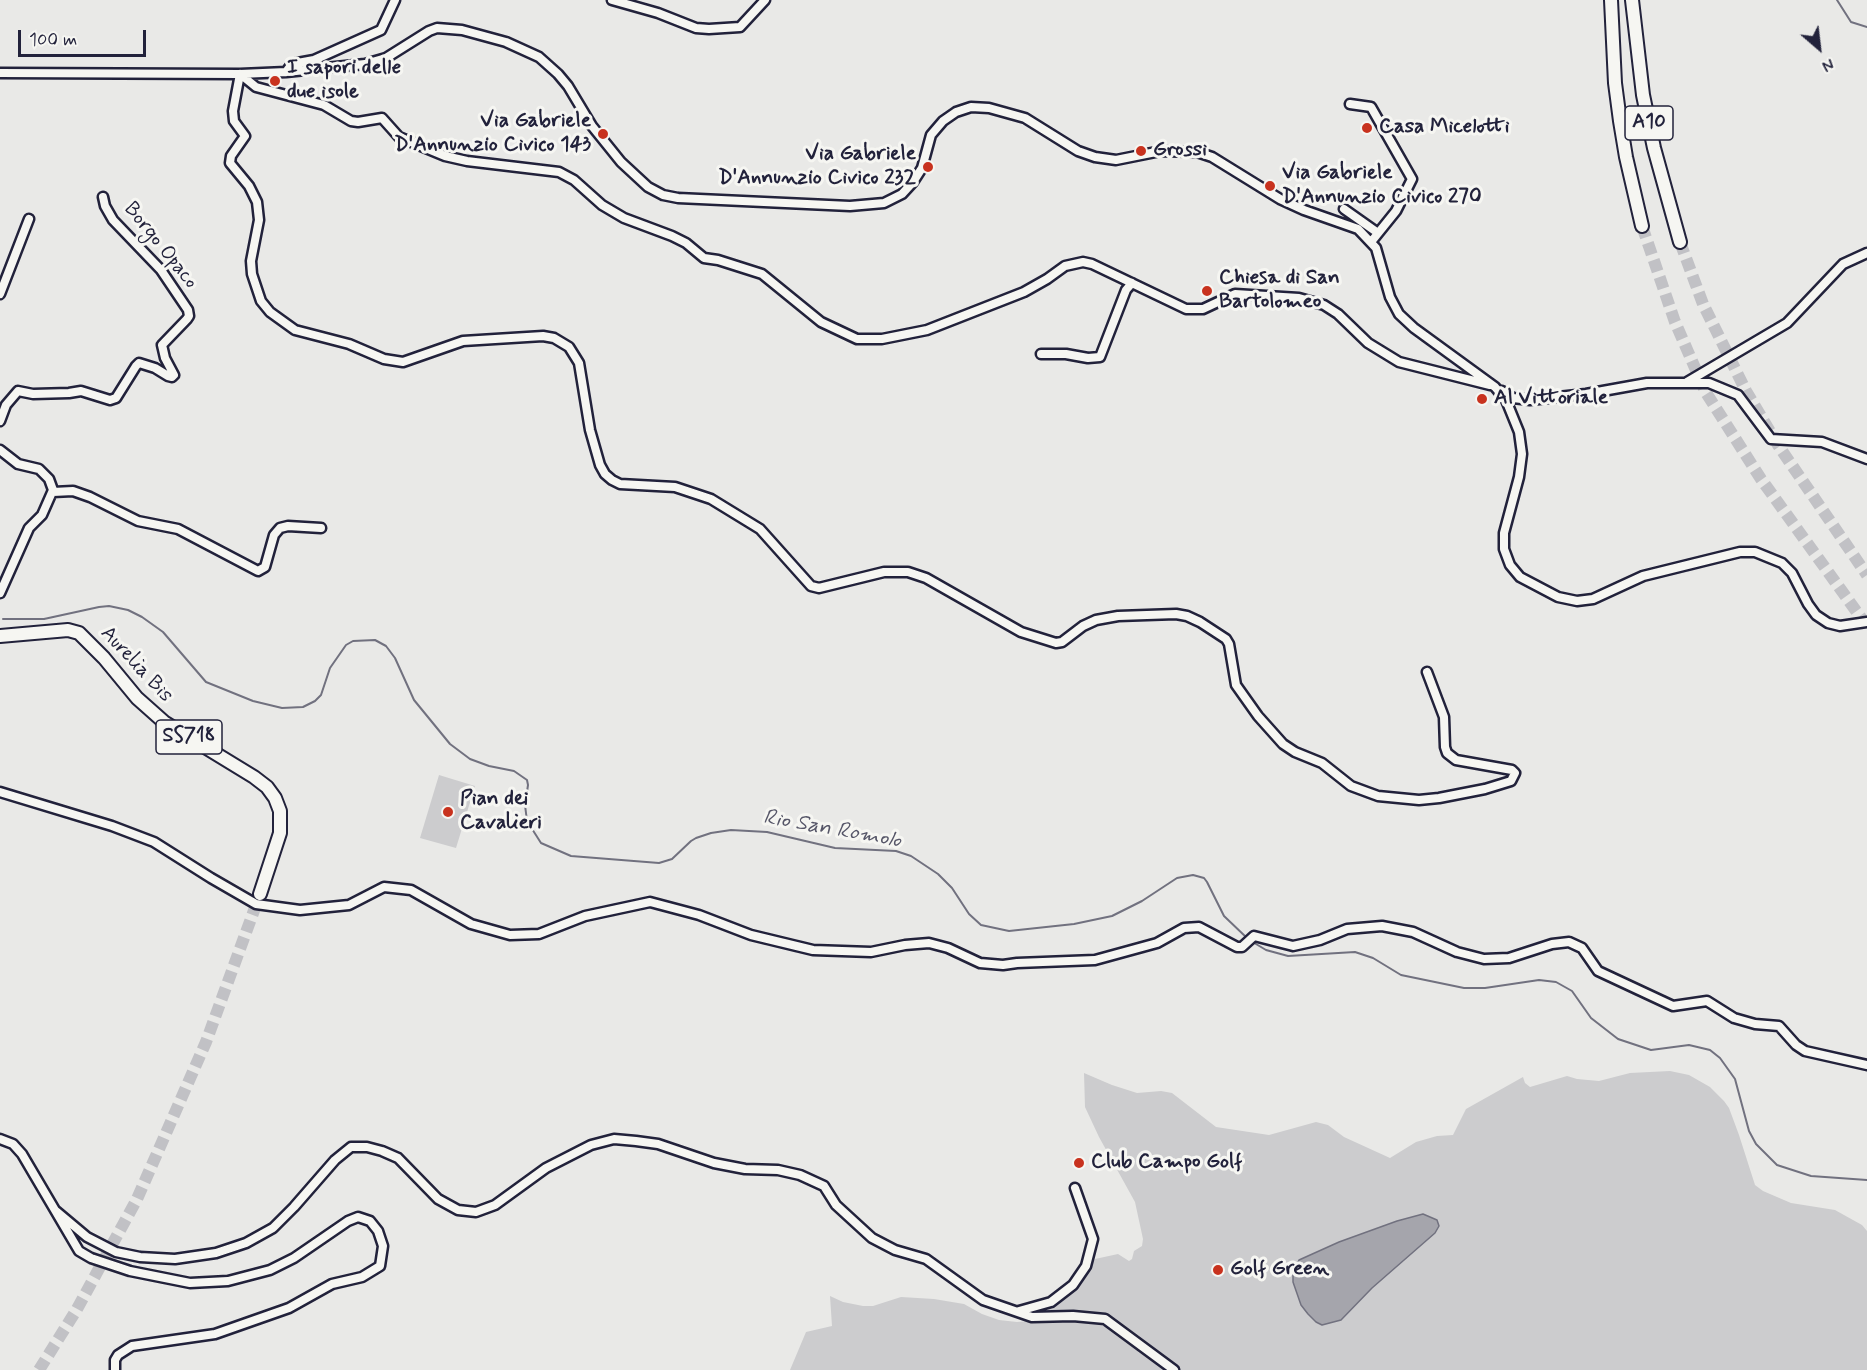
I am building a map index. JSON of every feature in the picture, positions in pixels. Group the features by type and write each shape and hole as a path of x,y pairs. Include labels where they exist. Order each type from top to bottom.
{"highway":[{"name":"A10","path":"1611,0 1615,83 1620,122 1642,226"},
{"name":"A10","path":"1632,0 1645,106 1680,242"},
{"name":"SS718","path":"0,627 26,634"},
{"name":"Aurelia Bis","path":"26,634 68,630 79,633 104,658 137,698 164,722 267,787 280,811 280,833 260,894"},
{"name":"SS718","path":"0,636 26,634"}],"street":[{"path":"286,72 292,64 314,60 381,30 395,0"},
{"path":"612,0 658,13 696,28 709,29 740,27 765,0"},
{"path":"0,73 240,74 286,72 366,64 386,58 417,37 437,28 462,30 506,42 539,57 558,74 621,162 648,187 663,195 726,201 850,206 884,203 903,194 922,168 931,135 943,121 956,112 971,107 989,108 1025,118 1078,152 1095,157 1116,160 1181,150 1204,155 1280,199 1358,229 1376,248 1390,297 1399,314 1414,328 1513,398 1530,400 1577,395 1647,383 1709,382 1738,395 1771,439 1822,442 1867,459"},
{"path":"240,74 256,87 324,105 351,121 382,118 399,137 445,156 467,161 559,172 574,180 602,205 624,218 687,243 704,258 762,274 821,322 857,339 882,339 935,327 1024,292 1065,266 1083,262 1092,264 1186,309 1203,309 1235,294 1299,298 1324,305 1338,314 1368,343 1399,362 1495,387 1506,400 1519,432 1522,454 1519,477 1504,533 1504,549 1510,565 1520,577 1558,597 1577,601 1593,599 1643,576 1740,552 1755,552 1782,563 1792,573 1816,615 1840,626 1867,622"},
{"path":"240,74 233,111 234,121 244,136 231,156 230,162 249,186 257,202 259,220 251,261 252,274 261,301 270,312 295,330 349,344 384,359 402,362 463,341 543,336 554,338 569,347 579,363 590,430 600,465 605,474 621,484 675,487 711,499 760,529 811,586 819,588 884,572 908,572 926,578 1021,632 1056,643 1062,642 1096,620 1118,616 1176,614 1187,616 1226,639 1229,644 1236,685 1258,716 1283,744 1295,752 1322,763 1351,786 1378,796 1419,800 1485,789 1511,781 1515,773 1512,770 1456,760 1447,753 1444,717 1427,672"},
{"path":"1350,104 1371,107 1412,179 1396,210 1371,242"},
{"name":"Borgo Opaco","path":"0,421 6,405 18,391 33,394 81,391 110,400 116,398 139,363 155,368 168,376 174,375 167,363 162,345 187,320 188,310 161,270 113,220 103,197"},
{"path":"1344,209 1378,233"},
{"path":"0,294 29,219"},
{"path":"1686,382 1787,323 1843,264 1867,253"},
{"path":"1041,354 1100,357 1126,290 1132,283"},
{"path":"0,450 18,464 44,473 52,485 52,492 42,515 29,528 0,593"},
{"path":"52,492 73,491 138,521 178,530 258,571 264,567 274,535 280,528 288,526 321,528"},
{"path":"0,792 112,825 154,842 256,904 300,910 349,905 384,887 411,890 471,924 510,935 539,934 585,916 650,902 699,915 751,935 813,950 871,952 929,943 948,948 980,963 1003,965 1095,960 1157,943 1184,928 1199,927 1237,947 1242,947 1254,936 1293,946 1320,940 1347,929 1382,926 1413,932 1457,952 1484,959 1509,958 1552,944 1569,942 1582,948 1598,971 1673,1006 1707,1001 1734,1018 1755,1024 1779,1026 1796,1045 1805,1051 1867,1065"},
{"path":"0,1138 13,1144 22,1154 79,1251 91,1258 130,1271 190,1283 228,1281 270,1270 294,1258 348,1221 358,1217 370,1221 380,1237 383,1246 380,1266 362,1277 332,1284 289,1308 215,1334 132,1346 118,1355 115,1360 115,1370"},
{"path":"56,1211 87,1237 116,1252 140,1257 175,1258 216,1253 246,1243 273,1228 335,1160 351,1148 366,1147 398,1158 438,1199 458,1210 476,1212 495,1205 546,1168 591,1145 614,1139 658,1144 714,1163 745,1169 778,1170 800,1175 824,1186 836,1205 872,1238 895,1250 926,1259 982,1300 1032,1317 1073,1316 1106,1319 1174,1370"},
{"path":"1013,1310 1024,1311 1051,1302 1073,1285 1086,1266 1093,1239 1075,1188"}],"shaded area":[{"name":"Pian dei Cavalieri","path":"439,775 475,786 456,848 420,838"},
{"path":"1670,1071 1689,1075 1710,1087 1724,1101 1739,1135 1755,1185 1791,1203 1835,1210 1862,1225 1867,1231 1867,1370 790,1370 806,1332 832,1326 830,1296 843,1302 863,1306 873,1306 901,1297 934,1299 964,1304 999,1320 1030,1321 1034,1310 1053,1304 1076,1288 1095,1259 1118,1254 1129,1261 1132,1259 1134,1251 1142,1246 1143,1239 1135,1202 1085,1107 1084,1073 1137,1093 1161,1091 1172,1093 1216,1127 1269,1135 1316,1122 1328,1125 1344,1137 1390,1158 1416,1142 1437,1136 1453,1135 1466,1109 1523,1077 1525,1083 1530,1087 1567,1076 1599,1081 1630,1073"},
{"path":"1423,1214 1437,1220 1439,1226 1435,1233 1372,1288 1341,1320 1322,1325 1308,1314 1301,1305 1293,1282 1293,1271 1299,1260 1339,1242"}],"waterway":[{"path":"1837,0 1851,22 1867,27"},
{"name":"Rio San Romolo","path":"3,619 44,619 109,606 128,610 163,632 206,682 253,701 282,708 303,707 315,701 321,695 330,668 346,645 353,641 375,640 386,646 395,658 414,700 450,744 470,759 514,771 527,780 525,805 527,821 541,843 571,856 659,863 672,859 696,838 731,830 767,832 835,848 896,851 911,856 938,874 952,888 969,914 981,925 1009,931 1074,924 1112,916 1142,901 1177,878 1193,875 1204,878 1224,916 1247,938"},
{"name":"Rio San Romolo","path":"1251,941 1266,950 1288,956 1355,952 1373,958 1401,975 1464,988 1485,988 1539,980 1556,982 1572,991 1591,1018 1618,1039 1651,1050 1689,1045 1710,1050 1720,1058 1735,1079 1749,1131 1756,1144 1777,1165 1811,1176 1867,1180"}],"tunnel":[{"path":"1642,226 1675,322 1705,391 1761,479 1867,626"},
{"path":"1680,242 1703,304 1746,391 1778,445 1867,575"},
{"path":"39,1370 77,1309 137,1199 206,1042 260,894"}],"place":[{"name":"I sapori delle due isole","path":"275,81"},
{"name":"Casa Micelotti","path":"1367,128"},
{"name":"Via Gabriele D'Annunzio Civico 143","path":"603,134"},
{"name":"Grossi","path":"1141,151"},
{"name":"Via Gabriele D'Annunzio Civico 232","path":"928,167"},
{"name":"Via Gabriele D'Annunzio Civico 270","path":"1270,186"},
{"name":"Chiesa di San Bartolomeo","path":"1207,291"},
{"name":"Al Vittoriale","path":"1482,399"},
{"name":"Pian dei Cavalieri","path":"448,812"},
{"name":"Club Campo Golf","path":"1079,1163"},
{"name":"Golf Green","path":"1218,1270"}]}
